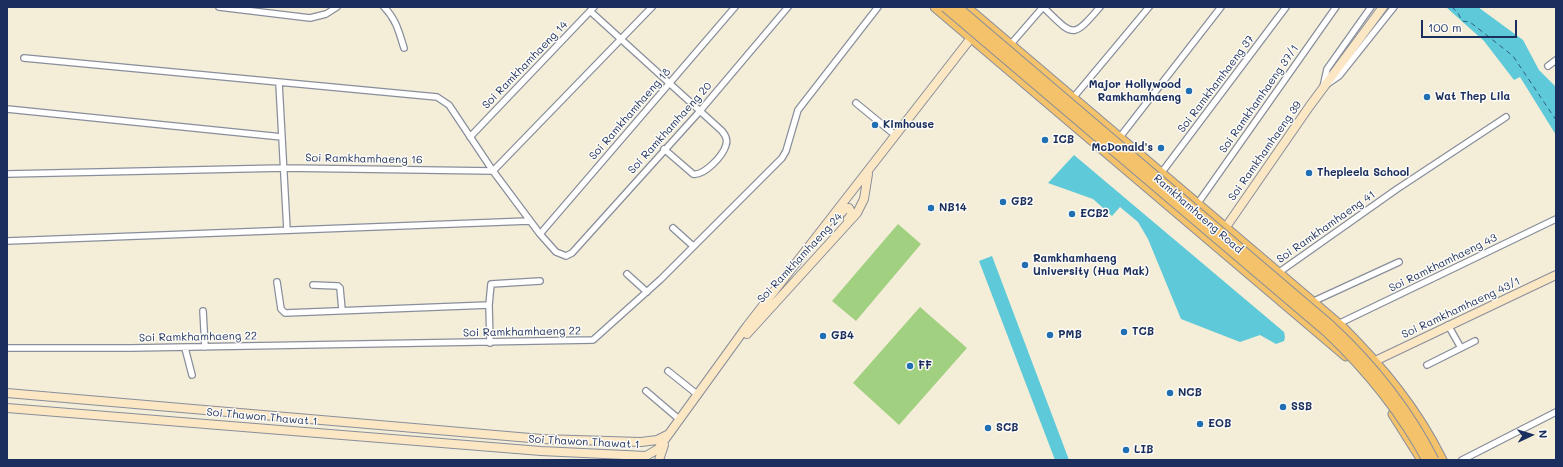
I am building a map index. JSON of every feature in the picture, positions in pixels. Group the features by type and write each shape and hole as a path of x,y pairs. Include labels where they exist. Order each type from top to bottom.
{"main road":[{"name":"Ramkhamhaeng Road","path":"935,7 1330,342 1346,357 1383,399 1422,460"},
{"name":"Ramkhamhaeng Road","path":"945,7 1328,332 1357,362 1388,398 1427,460"},
{"name":"Ramkhamhaeng Road","path":"957,7 1331,326 1372,368 1393,393 1412,420 1434,460"},
{"name":"Ramkhamhaeng Road","path":"966,7 1162,172 1340,326 1375,361 1415,413 1442,460"},
{"name":"Soi Ramkhamhaeng 39","path":"1226,227 1323,87 1383,7"},
{"path":"971,38 979,18"},
{"name":"Soi Ramkhamhaeng 24","path":"654,458 728,352 971,38"},
{"name":"Soi Ramkhamhaeng 24","path":"728,352 738,344 861,207 870,168"},
{"path":"806,250 823,235 846,208 852,211 852,214 845,226"},
{"path":"1214,244 1226,227"},
{"name":"Soi Ramkhamhaeng 43/1","path":"1375,361 1556,275"},
{"path":"1330,342 1340,326"},
{"name":"Soi Thawon Thawat 1","path":"7,393 542,439 641,442 650,448 654,458"},
{"name":"Soi Thawon Thawat 1","path":"7,408 542,451 646,456 654,458"},
{"path":"241,427 242,413"},
{"path":"641,442 657,440 671,432"},
{"path":"542,439 547,441 546,450 542,451"}],"street":[{"path":"219,7 310,18 326,14 338,7"},
{"path":"384,7 391,14 398,26 404,48"},
{"path":"493,171 652,7"},
{"name":"Soi Ramkhamhaeng 18","path":"540,234 735,7"},
{"name":"Soi Ramkhamhaeng 20","path":"540,234 556,252 562,255 572,253 664,149 700,111 788,7"},
{"name":"Soi Ramkhamhaeng 22","path":"7,348 185,348 593,340 647,292 782,158 798,110 878,7"},
{"path":"1034,7 1041,9 1067,29 1073,31 1083,26 1100,7"},
{"path":"1073,98 1149,7"},
{"path":"1120,137 1221,7"},
{"name":"Soi Ramkhamhaeng 37","path":"1162,172 1286,7"},
{"name":"Soi Ramkhamhaeng 37/1","path":"1198,203 1336,7"},
{"name":"Soi Ramkhamhaeng 39","path":"1323,87 1327,69 1371,7"},
{"name":"Soi Ramkhamhaeng 39","path":"1323,87 1339,76 1394,7"},
{"path":"592,9 621,40 727,137 726,145 722,152 704,173 693,174 664,149"},
{"name":"Soi Ramkhamhaeng 14","path":"470,137 592,9"},
{"path":"1011,44 1041,9"},
{"path":"24,58 436,97 449,105 493,171 540,234"},
{"path":"1548,66 1556,60"},
{"path":"279,83 287,230"},
{"path":"856,103 895,135"},
{"path":"7,109 282,137"},
{"name":"Soi Ramkhamhaeng 41","path":"1278,273 1397,189 1506,117"},
{"name":"Soi Ramkhamhaeng 16","path":"7,174 284,168 493,171"},
{"name":"Soi Ramkhamhaeng 43","path":"1340,326 1556,219"},
{"path":"7,241 529,221"},
{"path":"673,228 693,246"},
{"path":"1312,302 1399,262"},
{"path":"627,274 647,292"},
{"path":"490,343 489,305 491,284 540,280"},
{"path":"277,282 281,310 285,313 489,305"},
{"path":"313,285 338,286 340,288 342,310"},
{"path":"203,311 206,347"},
{"path":"1448,325 1461,348"},
{"path":"1427,365 1475,341"},
{"path":"185,348 192,375"},
{"path":"668,371 698,395"},
{"path":"646,391 680,420"},
{"path":"1462,460 1556,412"}],"green space":[{"path":"898,224 921,244 856,321 832,301"},
{"name":"FF","path":"920,307 967,348 899,425 853,383"}],"water":[{"path":"1446,7 1478,7 1523,40 1539,70 1556,87 1556,135 1520,77 1514,80 1484,41"},
{"path":"1074,155 1284,332 1284,341 1276,344 1260,335 1240,342 1181,319 1148,239 1138,222 1120,207 1112,216 1093,199 1048,183"},
{"path":"992,256 1069,460 1055,460 979,261"}],"ferry route":[{"path":"1452,7 1458,13 1462,21 1470,22 1513,56 1556,120"}],"place":[{"name":"Major Hollywood Ramkhamhaeng","path":"1189,91"},
{"name":"Wat Thep Lila","path":"1427,97"},
{"name":"Kimhouse","path":"875,125"},
{"name":"ICB","path":"1045,140"},
{"name":"McDonald's","path":"1161,148"},
{"name":"Thepleela School","path":"1309,173"},
{"name":"GB2","path":"1003,202"},
{"name":"NB14","path":"931,208"},
{"name":"ECB2","path":"1072,214"},
{"name":"Ramkhamhaeng University (Hua Mak)","path":"1025,265"},
{"name":"TCB","path":"1124,332"},
{"name":"PMB","path":"1050,335"},
{"name":"GB4","path":"823,336"},
{"name":"FF","path":"910,366"},
{"name":"NCB","path":"1170,393"},
{"name":"SSB","path":"1283,407"},
{"name":"EOB","path":"1200,424"},
{"name":"SCB","path":"988,428"},
{"name":"LIB","path":"1126,450"}]}
